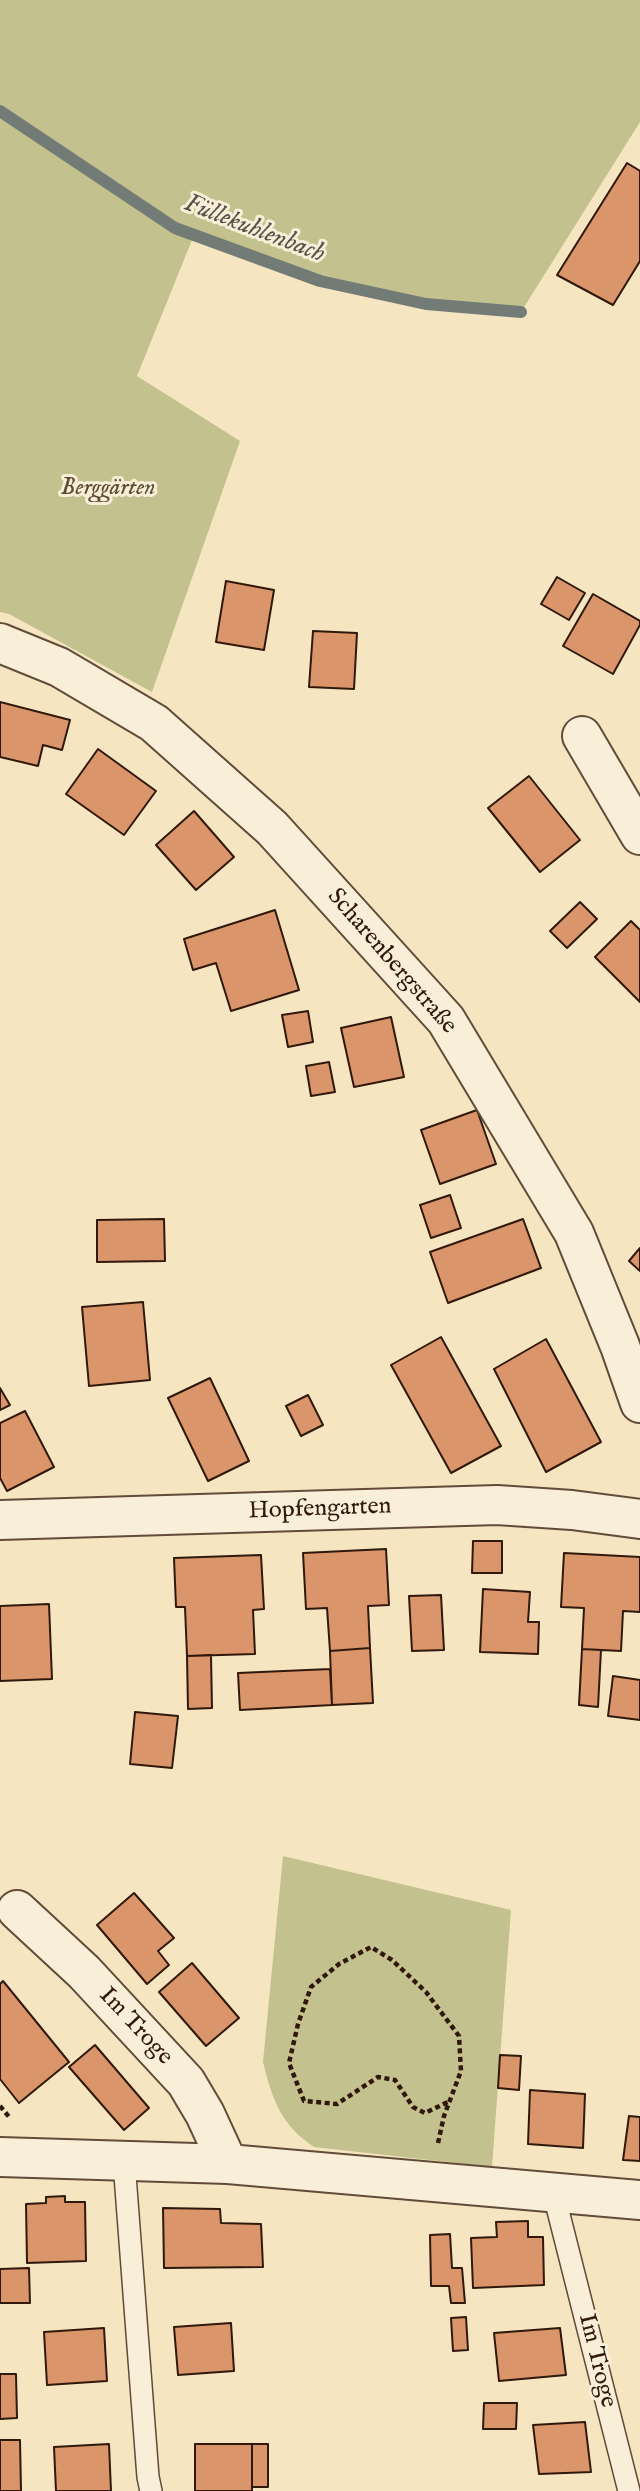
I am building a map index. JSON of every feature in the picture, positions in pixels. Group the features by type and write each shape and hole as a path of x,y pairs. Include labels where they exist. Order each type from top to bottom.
{"street":[{"name":"Scharenbergstraße","path":"0,643 59,667 154,723 272,828 446,1020 574,1233 621,1346 640,1403"},
{"path":"582,736 640,835"},
{"name":"Hopfengarten","path":"0,1520 496,1505 572,1510 640,1519"},
{"name":"Im Troge","path":"17,1910 84,1972 186,2082 205,2114 228,2164"},
{"path":"0,2157 228,2164 640,2200"}],"lane":[{"path":"124,2162 151,2491"},
{"name":"Im Troge","path":"553,2191 629,2491"}],"path":[{"path":"430,2182 444,2116 450,2101 461,2071 459,2036 426,1992 392,1960 371,1947 339,1964 311,1987 298,2024 289,2063 304,2101 337,2104 378,2077 395,2080 413,2106 425,2113 450,2101"}],"green space":[{"name":"Berggärten","path":"0,0 640,0 640,122 521,312 426,304 320,281 194,235 137,376 240,441 152,692 9,614 0,612"},
{"path":"283,1856 511,1910 492,2167 314,2147 293,2130 286,2120 274,2099 263,2062"}],"building":[{"path":"627,163 640,171 640,261 613,305 557,275"},
{"path":"557,577 585,593 569,620 541,604"},
{"path":"226,581 274,590 264,650 216,642"},
{"path":"593,594 640,621 613,674 563,646"},
{"path":"313,631 357,633 354,689 309,687"},
{"path":"0,702 70,720 62,750 43,745 38,766 0,757"},
{"path":"98,749 156,791 124,835 66,794"},
{"path":"529,776 580,840 540,872 488,808"},
{"path":"194,811 234,857 196,890 156,845"},
{"path":"580,902 597,919 567,948 550,931"},
{"path":"275,910 299,990 231,1011 216,963 193,970 184,939"},
{"path":"631,921 640,930 640,1002 595,957"},
{"path":"308,1011 313,1042 288,1047 282,1015"},
{"path":"391,1017 404,1077 354,1087 341,1028"},
{"path":"329,1062 335,1092 311,1096 306,1066"},
{"path":"477,1110 496,1164 440,1184 421,1130"},
{"path":"450,1195 461,1228 431,1238 420,1205"},
{"path":"164,1219 165,1261 97,1262 97,1220"},
{"path":"523,1219 541,1268 448,1303 430,1252"},
{"path":"640,1248 640,1271 629,1261"},
{"path":"143,1302 150,1380 89,1386 82,1307"},
{"path":"441,1337 501,1446 451,1473 391,1365"},
{"path":"546,1339 601,1442 546,1472 494,1369"},
{"path":"210,1378 249,1461 208,1481 168,1398"},
{"path":"0,1388 10,1405 0,1410"},
{"path":"308,1395 323,1425 301,1436 286,1406"},
{"path":"25,1411 54,1467 7,1491 0,1478 0,1423"},
{"path":"473,1541 502,1541 502,1573 472,1573"},
{"path":"386,1549 389,1605 368,1606 370,1648 330,1651 327,1608 306,1609 303,1553"},
{"path":"564,1553 640,1557 640,1612 623,1611 621,1651 582,1649 584,1608 561,1607"},
{"path":"261,1555 264,1609 253,1610 255,1654 187,1656 185,1607 176,1607 174,1558"},
{"path":"483,1589 530,1592 528,1622 539,1622 538,1654 480,1652"},
{"path":"441,1595 444,1650 412,1651 409,1596"},
{"path":"49,1604 52,1679 0,1681 0,1606"},
{"path":"370,1648 373,1703 332,1705 330,1651"},
{"path":"582,1649 601,1650 598,1707 579,1705"},
{"path":"211,1655 212,1708 188,1709 187,1656"},
{"path":"330,1669 332,1705 240,1710 238,1673"},
{"path":"613,1676 640,1680 640,1720 608,1716"},
{"path":"135,1712 178,1716 172,1768 130,1764"},
{"path":"134,1893 174,1938 158,1951 169,1965 147,1984 97,1925"},
{"path":"192,1963 239,2018 206,2046 159,1992"},
{"path":"3,1981 69,2062 19,2103 0,2079 0,1984"},
{"path":"95,2045 149,2108 124,2130 69,2067"},
{"path":"500,2055 521,2056 519,2090 498,2088"},
{"path":"530,2090 585,2094 583,2148 528,2144"},
{"path":"629,2116 640,2117 640,2161 623,2160"},
{"path":"65,2196 65,2202 85,2202 86,2261 27,2263 26,2204 46,2203 46,2197"},
{"path":"163,2208 220,2209 221,2223 261,2224 263,2267 164,2268"},
{"path":"528,2221 528,2237 543,2237 544,2285 473,2288 471,2238 497,2237 496,2222"},
{"path":"450,2234 452,2268 462,2268 465,2303 451,2303 449,2286 431,2286 430,2235"},
{"path":"29,2268 30,2303 0,2303 0,2269"},
{"path":"466,2317 468,2350 453,2351 451,2318"},
{"path":"231,2323 234,2371 178,2375 174,2327"},
{"path":"104,2328 107,2381 47,2385 44,2332"},
{"path":"560,2328 566,2375 499,2381 494,2333"},
{"path":"0,2374 16,2374 17,2418 0,2419"},
{"path":"484,2403 517,2403 516,2429 483,2429"},
{"path":"585,2422 591,2472 539,2474 533,2425"},
{"path":"0,2440 20,2440 21,2491 0,2491"},
{"path":"109,2444 111,2491 56,2491 54,2447"},
{"path":"195,2444 252,2444 252,2491 195,2491"},
{"path":"252,2444 268,2444 268,2487 252,2487"}],"waterway":[{"name":"Füllekuhlenbach","path":"0,111 175,228 320,281 426,304 521,312"}]}
